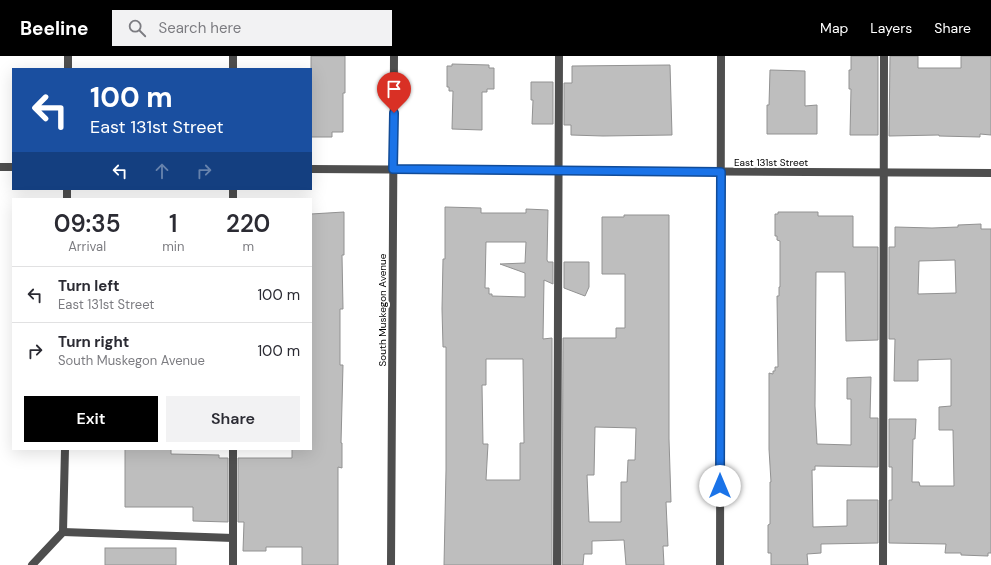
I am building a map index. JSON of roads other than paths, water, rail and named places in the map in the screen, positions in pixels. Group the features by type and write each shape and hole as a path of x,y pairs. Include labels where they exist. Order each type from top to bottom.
{"street":[{"path":"68,56 68,68"},
{"path":"233,56 233,68"},
{"name":"South Muskegon Avenue","path":"391,565 394,56"},
{"path":"558,565 559,56"},
{"path":"720,565 721,56"},
{"path":"882,565 884,56"},
{"path":"0,167 12,167"},
{"name":"East 131st Street","path":"312,169 991,173"},
{"path":"32,565 63,532 65,450"},
{"path":"233,450 233,565"},
{"path":"63,532 233,538"}]}
